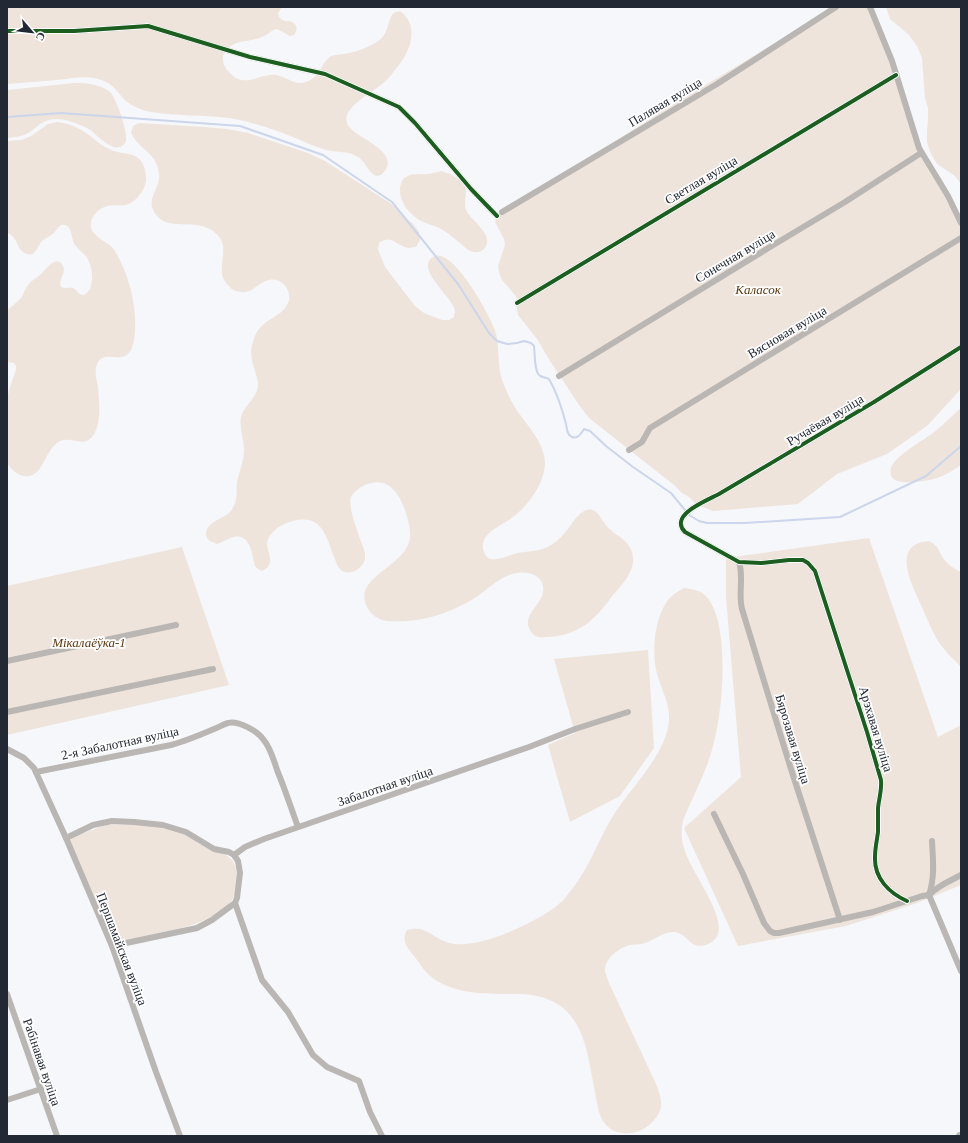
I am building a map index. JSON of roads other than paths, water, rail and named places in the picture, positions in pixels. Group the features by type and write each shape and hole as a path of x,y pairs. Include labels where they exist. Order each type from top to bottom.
{"street":[{"name":"Палявая вуліца","path":"7,31 74,31 148,26 250,57 325,74 399,107 415,123 471,189 500,214 717,84 836,7"},
{"path":"870,7 885,41 921,153 948,196 961,223"},
{"name":"Светлая вуліца","path":"517,303 896,75"},
{"name":"Сонечная вуліца","path":"559,376 845,202 921,153"},
{"name":"Вясновая вуліца","path":"629,450 639,444 650,428 961,238"},
{"name":"Ручаёвая вуліца","path":"739,562 685,532 681,525 686,513 697,505 726,490 874,402 961,348"},
{"name":"Арэхавая вуліца","path":"739,562 761,563 803,560 811,566 817,576 879,773 881,788 878,807 878,832 875,858 877,870 883,883 893,894 907,901"},
{"name":"Бярозавая вуліца","path":"739,562 741,570 740,600 742,609 790,766 840,920"},
{"path":"7,661 176,625"},
{"path":"7,712 213,669"},
{"name":"Забалотная вуліца","path":"234,855 250,844 545,741 575,729 628,712"},
{"name":"2-я Забалотная вуліца","path":"36,772 172,745 189,740 228,723 236,722 263,739 272,757 298,827"},
{"path":"7,749 24,758 36,772"},
{"name":"Першамайская вуліца","path":"36,772 112,946 180,1136"},
{"path":"714,814 743,874 764,923 770,931 774,933 873,912 929,895 935,889 961,875"},
{"path":"66,838 93,825 103,822 134,822 163,825 180,829 214,848 229,852 234,855 238,861 240,873 239,891 235,903 212,920 197,928 112,946"},
{"path":"932,840 934,872 929,895 961,969"},
{"path":"235,903 262,980 288,1012 313,1055 327,1067 359,1081 370,1112 382,1136"},
{"name":"Рабінавая вуліца","path":"7,994 57,1136"},
{"path":"7,1100 41,1090"}],"waterway":[{"path":"7,117 61,113 240,126 323,155 392,202 458,284 489,333 497,341 507,344 524,341 531,343 534,346 535,362 538,374 549,379 552,384 570,436 574,438 578,437 584,429 590,431 606,446 633,467 671,493 689,515 699,521 707,523 745,523 840,517 926,476 961,446"}],"park label":[{"name":"Каласок","path":"758,289"},
{"name":"Мікалаёўка-1","path":"89,642"}]}
